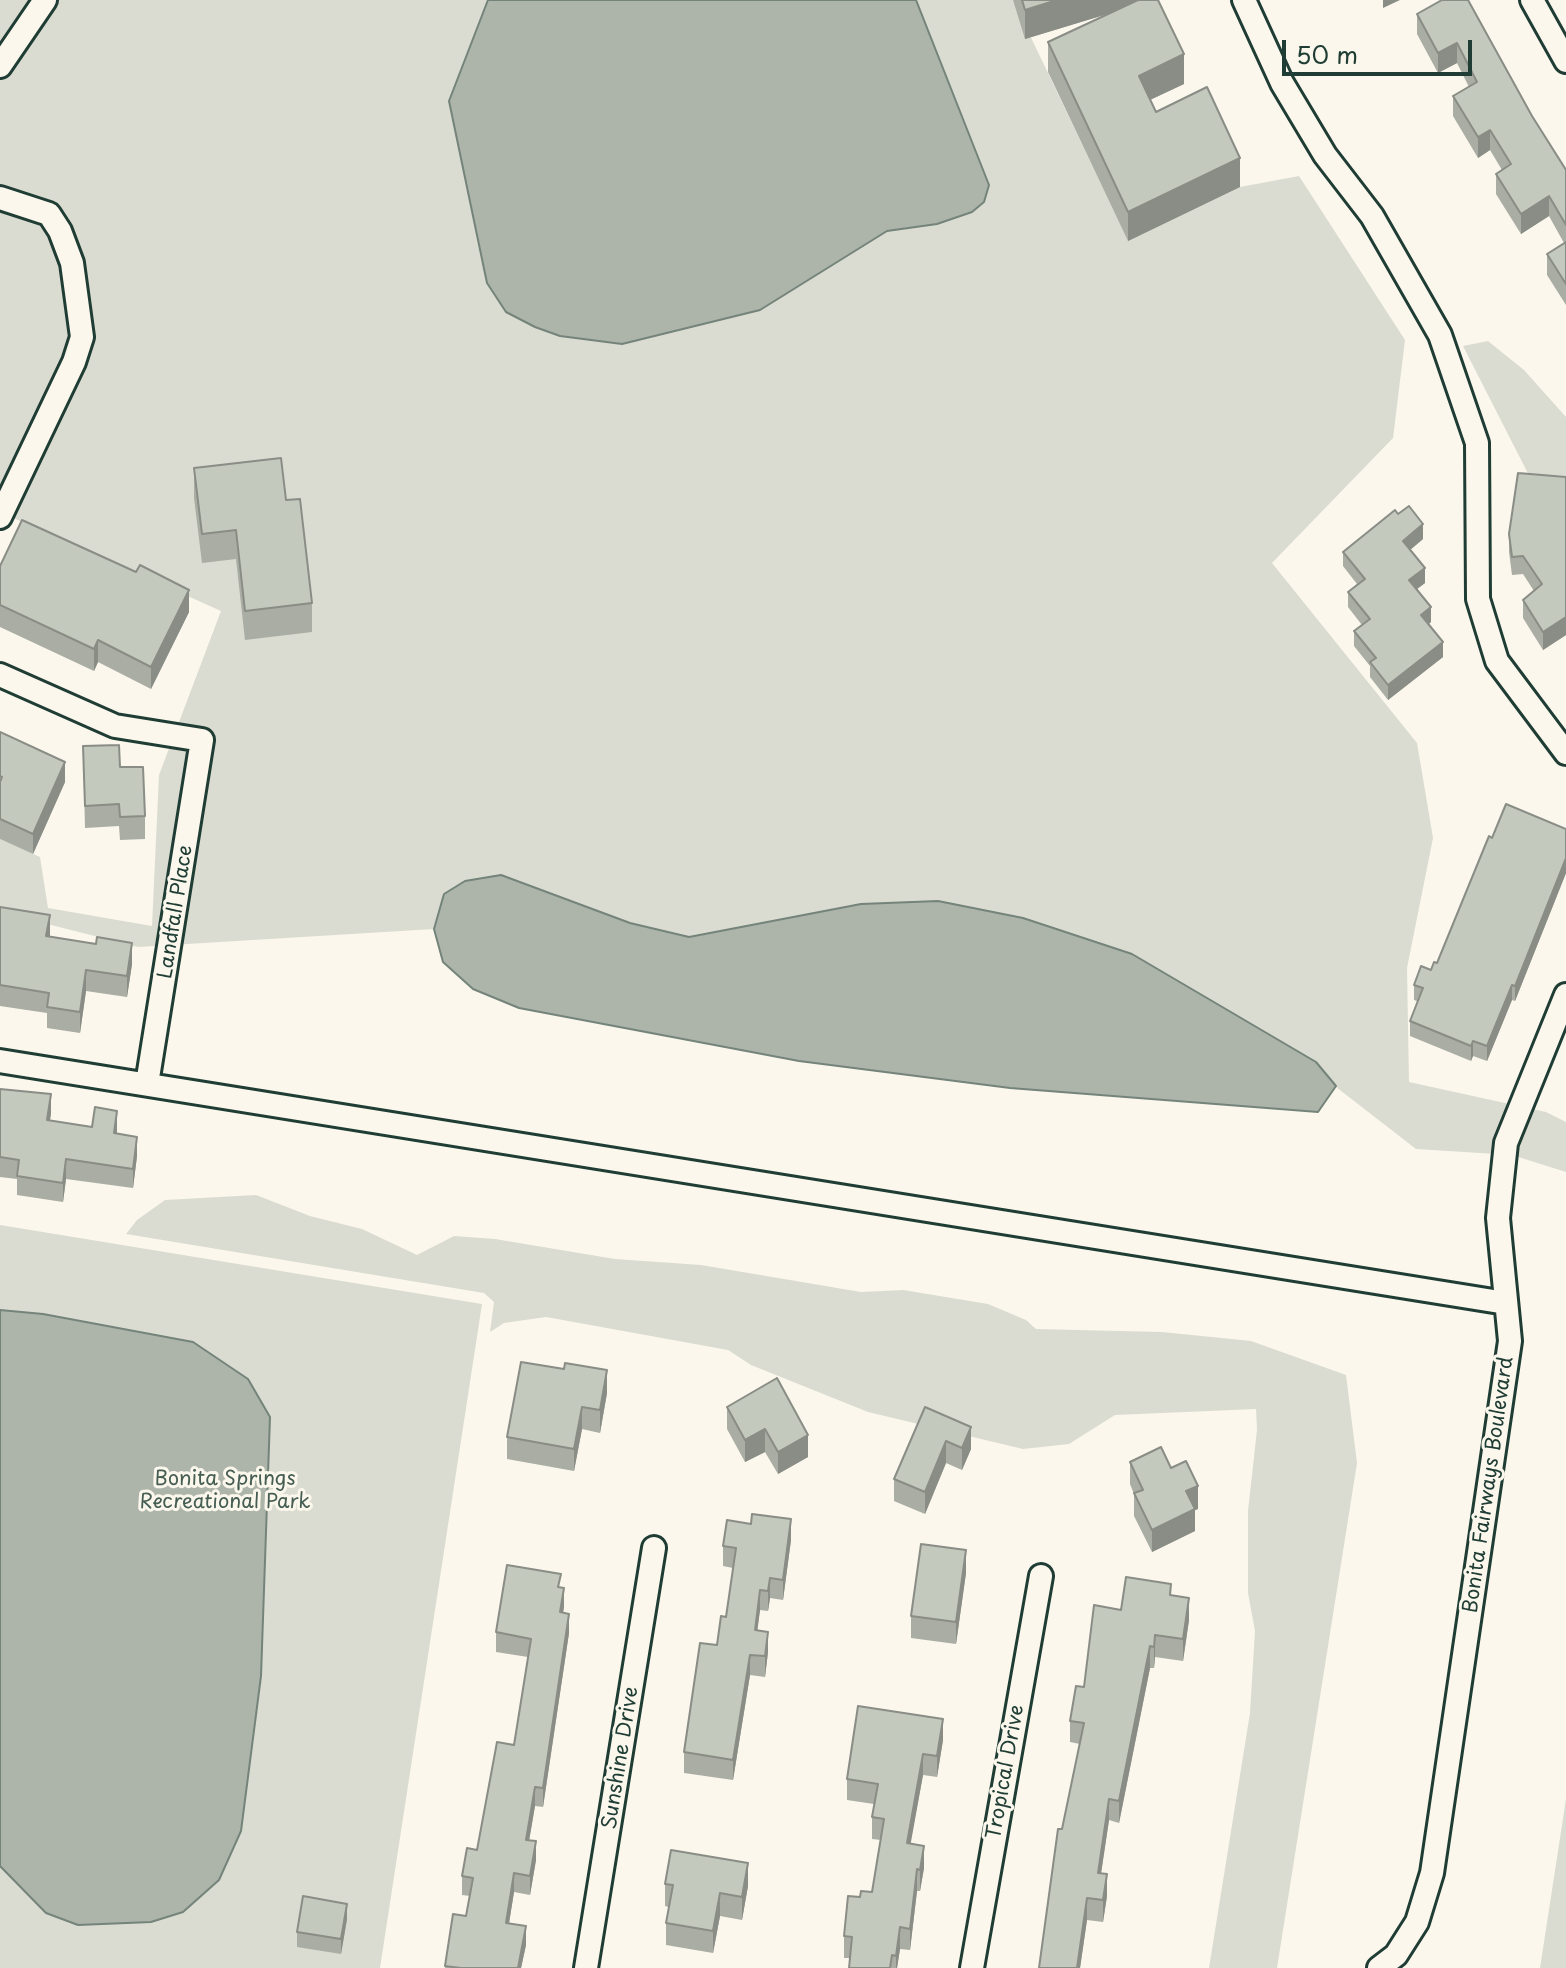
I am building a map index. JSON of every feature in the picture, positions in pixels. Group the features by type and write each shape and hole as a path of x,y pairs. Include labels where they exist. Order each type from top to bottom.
{"street":[{"path":"0,66 45,0"},
{"path":"1244,0 1282,83 1325,155 1372,216 1440,335 1477,443 1478,599 1497,661 1566,753"},
{"path":"1532,0 1566,61"},
{"path":"0,198 49,214 60,231 72,263 82,337 74,362 0,517"},
{"name":"Landfall Place","path":"0,675 115,726 202,740 147,1084"},
{"name":"Bonita Fairways Boulevard","path":"1379,1968 1396,1955 1417,1922 1432,1873 1510,1341 1498,1218 1506,1143 1566,995"},
{"path":"0,1061 1506,1303"},
{"name":"Sunshine Drive","path":"586,1968 654,1548"},
{"name":"Tropical Drive","path":"972,1968 1041,1576"}],"green space":[{"path":"0,0 1013,0 1128,240 1240,187 1299,176 1405,340 1393,438 1272,563 1417,743 1433,838 1407,968 1409,1082 1546,1112 1566,1122 1566,1172 1512,1155 1416,1149 1336,1087 1318,1112 1010,1088 799,1061 519,1008 473,989 443,962 434,929 138,947 0,912 0,839 40,857 48,908 152,926 159,775 221,611 0,512"},
{"path":"1488,341 1524,370 1566,417 1566,531 1540,497 1463,346"},
{"path":"256,1195 310,1216 362,1229 417,1255 454,1236 495,1239 615,1259 701,1265 861,1292 903,1290 988,1304 1026,1320 1036,1329 1162,1332 1251,1341 1346,1375 1357,1463 1277,1968 1209,1968 1250,1713 1255,1631 1248,1593 1248,1511 1257,1430 1256,1409 1115,1415 1069,1444 1023,1449 868,1412 751,1365 728,1350 546,1317 504,1323 490,1332 494,1302 484,1293 126,1234 137,1220 165,1200"},
{"name":"Bonita Springs Recreational Park","path":"0,1225 482,1304 380,1968 0,1968"},
{"path":"1566,1799 1566,1968 1540,1968"}],"shaded area":[{"path":"488,0 916,0 989,185 984,202 972,212 937,224 887,231 760,310 622,344 560,336 535,327 506,312 487,283 449,101"},
{"path":"501,875 630,923 689,937 861,904 938,901 1023,918 1132,954 1316,1062 1336,1086 1318,1112 1010,1088 799,1061 519,1008 473,989 443,962 434,929 444,894 465,881"},
{"path":"0,1310 43,1314 193,1342 248,1379 270,1417 261,1676 241,1831 219,1880 183,1912 151,1922 78,1925 46,1913 0,1866"}],"building":[{"path":"1022,0 1057,0 1025,10"},
{"path":"1138,0 1158,0 1184,54 1139,76 1156,112 1207,87 1240,158 1128,212 1048,42"},
{"path":"1442,0 1468,0 1532,116 1566,170 1566,225 1549,196 1521,214 1496,174 1511,164 1490,130 1478,137 1453,96 1477,82 1457,43 1438,53 1417,14"},
{"path":"1566,242 1566,284 1547,254"},
{"path":"281,458 286,500 300,499 312,603 245,611 236,530 202,534 194,468"},
{"path":"1518,473 1566,477 1566,617 1543,632 1523,600 1542,584 1523,556 1512,557 1509,534"},
{"path":"1409,506 1423,524 1403,541 1425,568 1409,580 1431,607 1421,615 1443,642 1388,685 1370,662 1376,658 1354,631 1370,619 1348,592 1365,579 1343,552 1395,510 1398,514"},
{"path":"22,520 136,572 140,565 189,590 151,667 98,640 94,649 0,605 0,566"},
{"path":"0,732 65,762 33,834 0,819"},
{"path":"119,745 120,767 143,767 145,816 120,817 119,804 85,806 83,746"},
{"path":"1506,804 1566,829 1566,858 1515,986 1512,985 1487,1046 1473,1041 1471,1046 1410,1021 1423,988 1414,985 1421,966 1431,970 1434,962 1437,963 1489,836 1492,838"},
{"path":"0,907 50,915 46,936 96,944 97,937 132,943 127,976 86,970 80,1012 47,1007 49,993 0,985"},
{"path":"0,1089 51,1094 47,1120 92,1127 95,1107 117,1111 114,1133 137,1137 133,1169 66,1159 63,1183 17,1176 19,1160 0,1157"},
{"path":"521,1362 564,1369 565,1363 607,1370 600,1410 582,1407 574,1449 507,1437"},
{"path":"777,1378 808,1435 778,1452 765,1429 745,1440 727,1407"},
{"path":"925,1407 971,1427 962,1448 946,1441 925,1492 894,1479"},
{"path":"1161,1447 1171,1468 1186,1461 1198,1486 1186,1491 1195,1509 1152,1530 1134,1493 1143,1490 1130,1462"},
{"path":"752,1514 791,1519 783,1580 770,1578 768,1591 760,1590 755,1630 768,1632 765,1656 750,1655 733,1760 684,1752 700,1643 717,1645 721,1616 726,1617 736,1548 723,1546 727,1520 751,1524"},
{"path":"921,1544 966,1550 956,1622 911,1616"},
{"path":"507,1565 561,1574 558,1587 564,1588 560,1612 569,1614 543,1788 535,1787 526,1840 536,1841 530,1876 514,1873 506,1923 526,1926 518,1968 445,1966 453,1914 466,1916 473,1878 462,1876 467,1848 477,1850 497,1742 514,1745 531,1639 496,1632"},
{"path":"1126,1577 1171,1584 1170,1595 1189,1598 1183,1639 1155,1635 1154,1647 1150,1646 1119,1801 1109,1799 1098,1873 1107,1874 1103,1900 1087,1898 1077,1968 1039,1968 1058,1829 1062,1829 1084,1723 1070,1721 1076,1686 1084,1687 1094,1605 1121,1610"},
{"path":"858,1706 943,1719 937,1756 923,1754 907,1843 924,1846 920,1870 917,1869 910,1929 900,1927 896,1956 892,1955 890,1968 849,1968 852,1937 844,1936 848,1896 860,1897 861,1891 872,1892 884,1819 872,1817 878,1784 847,1779"},
{"path":"671,1850 748,1863 742,1897 720,1893 713,1931 666,1923 673,1885 665,1884"},
{"path":"303,1896 347,1904 341,1939 297,1932"}]}
